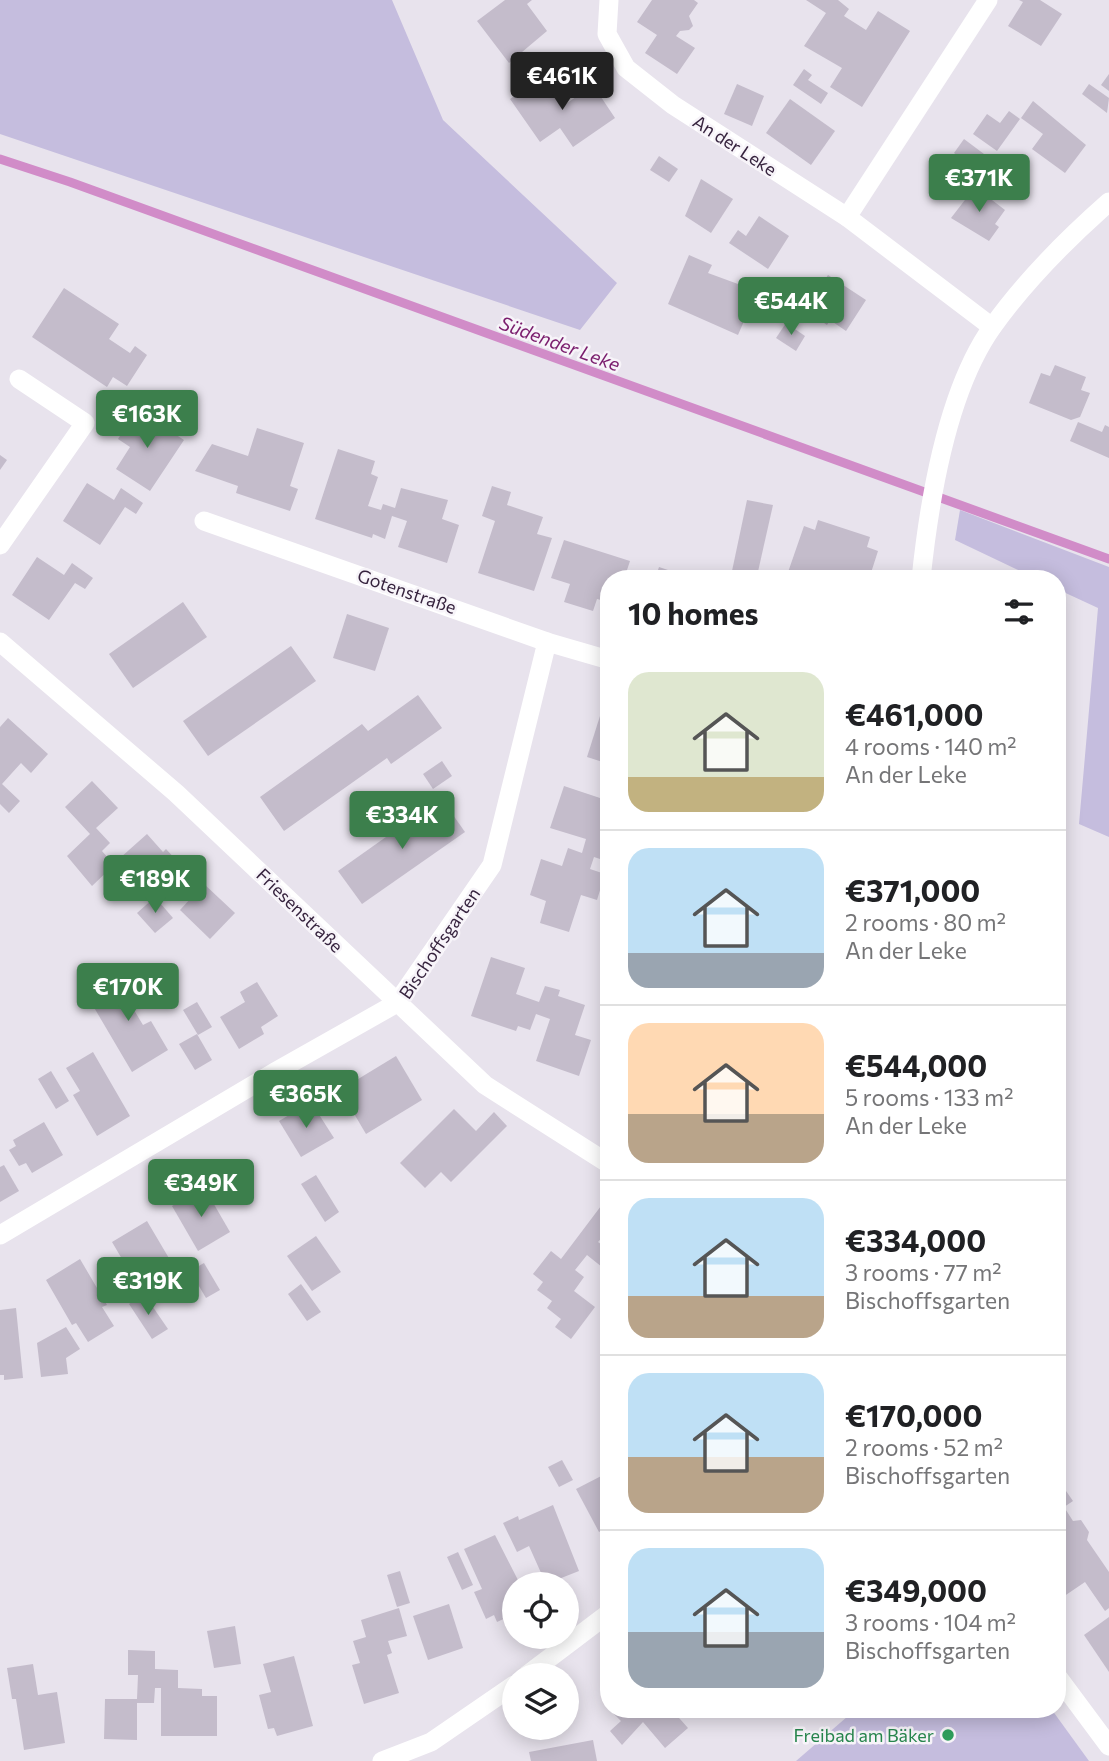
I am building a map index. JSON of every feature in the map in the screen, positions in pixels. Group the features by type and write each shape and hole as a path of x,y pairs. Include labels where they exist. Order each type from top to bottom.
{"street":[{"name":"An der Leke","path":"608,0 607,34 626,68 673,105 847,217 992,327"},
{"path":"847,217 988,0"},
{"path":"923,570 927,520 939,465 965,383 992,327 1066,240 1109,202"},
{"path":"0,545 85,423 19,379"},
{"name":"Gotenstraße","path":"205,521 547,642 600,657"},
{"name":"Bischoffsgarten","path":"0,1236 275,1072 397,1003 492,865 547,642"},
{"name":"Friesenstraße","path":"1,645 176,793 485,1085 600,1158"},
{"path":"543,1663 600,1620"},
{"path":"1066,1688 1109,1746"},
{"path":"382,1761 431,1742 502,1693"}],"shaded area":[{"path":"0,0 392,0 443,120 617,283 580,330 0,134"},
{"path":"960,510 1109,567 1109,837 1079,824 1098,608 1066,593 1066,570 1018,570 955,540"},
{"name":"Freibad am Bäker","path":"846,1718 1058,1718 1089,1761 796,1761"}],"building":[{"path":"505,0 532,0 527,4 547,31 509,63 477,21"},
{"path":"652,0 694,0 698,3 689,16 693,26 689,30 680,31 676,36 695,48 677,74 645,53 657,35 637,22"},
{"path":"806,0 838,0 849,9 844,16 866,30 878,11 910,31 862,107 830,87 842,68 804,46 826,13"},
{"path":"1019,0 1040,0 1062,14 1041,46 1008,26 1023,2"},
{"path":"804,69 812,75 808,80 828,93 821,104 793,85"},
{"path":"1109,74 1109,91 1101,85"},
{"path":"543,77 563,106 593,85 615,118 573,147 560,128 540,142 510,99"},
{"path":"737,84 764,96 752,126 724,114"},
{"path":"1089,84 1109,98 1107,113 1082,94"},
{"path":"790,99 835,131 811,165 766,133"},
{"path":"1033,101 1086,145 1065,173 1032,149 1043,134 1021,118"},
{"path":"1009,111 1020,119 997,151 973,134 987,114 1000,123"},
{"path":"964,139 996,163 986,177 954,153"},
{"path":"659,156 678,169 669,182 650,170"},
{"path":"701,179 733,199 711,233 685,216"},
{"path":"975,187 1005,210 995,224 999,227 989,241 951,218"},
{"path":"759,216 789,236 768,269 729,243 738,230 746,236"},
{"path":"689,255 712,265 708,273 757,291 738,335 668,304"},
{"path":"828,275 866,300 846,331 830,320 827,325 805,310"},
{"path":"64,288 119,324 109,339 130,353 135,346 147,355 127,386 113,377 107,387 32,337"},
{"path":"786,323 805,336 796,351 776,338"},
{"path":"1055,365 1086,377 1081,390 1090,393 1080,417 1071,420 1029,403 1041,373 1050,376"},
{"path":"137,409 184,440 150,491 116,469 130,447 118,439"},
{"path":"1078,422 1102,432 1105,425 1109,427 1109,458 1070,441"},
{"path":"257,428 304,443 290,486 298,489 290,511 236,493 238,486 195,471 212,444 248,456"},
{"path":"338,449 375,461 371,474 378,477 368,506 381,510 383,504 395,508 401,488 448,500 442,519 459,525 447,563 398,547 407,521 392,516 385,539 373,534 372,538 315,519"},
{"path":"0,455 7,460 0,470"},
{"path":"87,483 114,500 121,488 143,503 136,514 125,507 100,545 63,521"},
{"path":"492,486 511,492 507,505 543,517 537,534 552,538 534,591 478,573 495,521 482,516"},
{"path":"747,500 773,505 758,570 732,570"},
{"path":"818,520 870,537 867,547 878,551 872,570 789,570 804,526 815,530"},
{"path":"564,540 630,561 627,570 600,570 600,600 597,599 593,611 564,602 570,584 551,578"},
{"path":"37,557 64,575 72,563 93,578 85,589 75,583 49,620 12,595"},
{"path":"183,602 207,637 133,688 109,654"},
{"path":"347,614 389,628 375,671 333,658"},
{"path":"291,646 316,681 208,756 183,721"},
{"path":"418,695 442,728 391,764 387,758 284,831 260,797 362,724 368,731"},
{"path":"600,716 600,761 587,757"},
{"path":"8,718 48,754 31,773 21,763 2,784 20,801 9,813 0,804 0,727"},
{"path":"442,761 452,776 433,789 423,774"},
{"path":"92,781 118,808 96,828 110,843 102,851 114,865 92,886 67,856 90,834 65,807"},
{"path":"564,786 600,798 600,859 594,857 590,869 600,872 600,890 597,900 581,895 569,932 540,923 546,901 530,895 541,859 562,866 568,848 582,853 586,839 550,828"},
{"path":"441,798 465,832 362,904 338,871"},
{"path":"147,834 163,852 166,849 178,862 146,889 120,858"},
{"path":"204,884 235,913 210,939 180,910"},
{"path":"155,897 173,918 155,933 137,913"},
{"path":"491,957 525,968 516,994 539,1002 545,986 560,990 558,996 585,1005 575,1035 591,1040 579,1076 536,1061 550,1019 536,1014 530,1030 518,1026 516,1031 471,1016"},
{"path":"130,974 147,1002 134,1010 143,1025 151,1021 168,1050 132,1072 89,999"},
{"path":"257,982 278,1016 261,1027 264,1034 239,1049 220,1017 245,1002 240,992"},
{"path":"197,1002 212,1027 198,1035 183,1010"},
{"path":"197,1034 212,1060 195,1070 179,1044"},
{"path":"93,1052 130,1116 97,1136 73,1095 80,1091 66,1068"},
{"path":"396,1056 422,1100 366,1134 340,1090"},
{"path":"51,1071 69,1101 56,1109 38,1079"},
{"path":"311,1102 334,1138 301,1157 279,1121"},
{"path":"454,1109 476,1131 494,1112 507,1126 451,1182 441,1172 425,1188 400,1163"},
{"path":"44,1122 63,1155 32,1173 26,1163 19,1166 9,1150 16,1146 13,1140"},
{"path":"4,1165 19,1191 0,1202 0,1167"},
{"path":"316,1175 339,1212 325,1222 301,1184"},
{"path":"204,1187 230,1232 198,1251 172,1206"},
{"path":"600,1207 600,1265 587,1255 575,1270 584,1277 574,1291 595,1307 571,1339 555,1327 561,1319 547,1308 552,1301 537,1290 543,1282 533,1274 551,1251 561,1259"},
{"path":"147,1221 173,1265 170,1267 180,1283 160,1295 150,1278 138,1286 112,1242"},
{"path":"316,1236 341,1272 312,1291 287,1256"},
{"path":"80,1259 107,1305 102,1307 114,1326 88,1342 76,1323 72,1325 46,1280"},
{"path":"204,1263 220,1290 206,1298 190,1271"},
{"path":"301,1284 321,1312 307,1321 288,1294"},
{"path":"144,1294 168,1329 152,1339 129,1304"},
{"path":"16,1308 23,1378 4,1380 4,1375 0,1375 0,1310"},
{"path":"66,1327 80,1349 66,1358 68,1374 41,1377 37,1343"},
{"path":"562,1460 573,1480 559,1487 548,1467"},
{"path":"600,1477 600,1532 599,1532 576,1489"},
{"path":"1066,1491 1073,1501 1066,1506"},
{"path":"553,1505 579,1571 541,1572 529,1546 517,1552 503,1523 518,1516 519,1520"},
{"path":"1066,1510 1073,1521 1081,1520 1089,1532 1087,1540 1109,1572 1109,1608 1105,1611 1085,1582 1066,1595"},
{"path":"495,1535 514,1572 502,1572 502,1620 497,1622 494,1615 486,1619 474,1592 482,1589 464,1549"},
{"path":"458,1552 473,1585 462,1590 447,1557"},
{"path":"400,1571 410,1603 397,1607 387,1575"},
{"path":"449,1604 463,1648 428,1660 413,1616"},
{"path":"399,1608 407,1636 388,1641 392,1653 387,1655 399,1693 364,1704 352,1665 360,1663 353,1641 366,1637 361,1620"},
{"path":"1109,1617 1109,1672 1084,1635"},
{"path":"235,1626 241,1664 214,1668 207,1631"},
{"path":"128,1650 155,1651 155,1669 178,1670 178,1688 202,1689 202,1696 217,1696 217,1736 161,1736 161,1688 155,1688 154,1703 137,1703 137,1740 104,1739 105,1699 137,1699 138,1675 128,1675"},
{"path":"294,1656 313,1726 277,1736 274,1728 268,1729 259,1695 271,1692 263,1664"},
{"path":"33,1664 38,1695 57,1692 65,1743 24,1750 16,1699 12,1699 7,1668"},
{"path":"618,1718 679,1718 688,1728 665,1748 643,1722 622,1745 610,1731 621,1721"},
{"path":"593,1740 597,1761 531,1761 529,1752"}],"waterway":[{"name":"Südender Leke","path":"0,159 70,182 1109,559"}],"place":[{"name":"Freibad am Bäker","path":"948,1735"}]}
